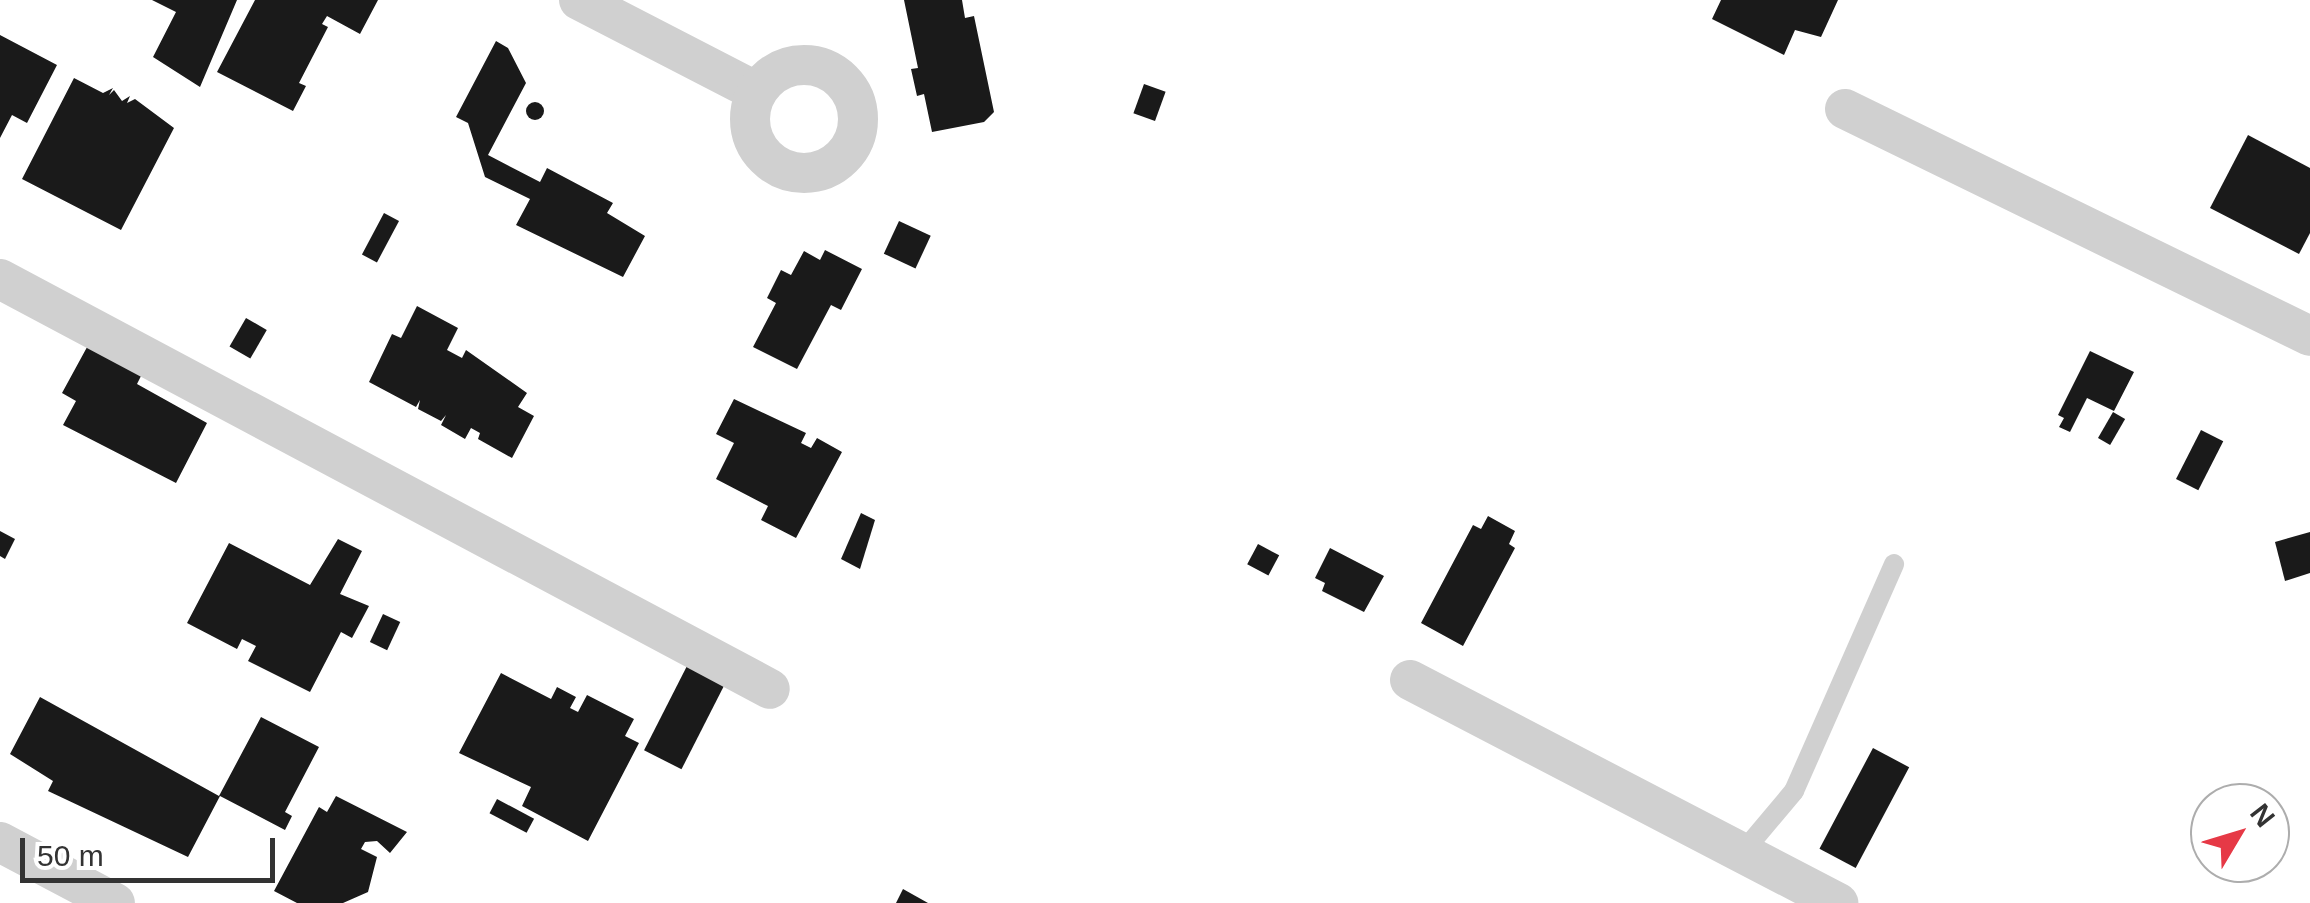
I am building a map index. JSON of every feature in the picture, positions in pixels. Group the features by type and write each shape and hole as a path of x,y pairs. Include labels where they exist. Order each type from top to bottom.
{"street":[{"path":"578,0 757,92"},
{"path":"1845,108 2310,336"},
{"path":"0,279 770,689"},
{"path":"1410,680 1838,903"},
{"path":"0,842 116,903"}],"lane":[{"path":"1742,853 1794,791 1894,564"}],"building":[{"path":"152,0 237,0 200,87 153,57 176,12"},
{"path":"255,0 378,0 360,34 327,16 322,24 328,27 299,83 306,86 293,111 217,72"},
{"path":"904,0 962,0 965,18 974,16 994,112 984,122 932,132 924,94 917,96 911,69 918,68"},
{"path":"1721,0 1838,0 1821,37 1795,30 1784,55 1712,19"},
{"path":"0,35 57,65 27,123 12,115 0,138"},
{"path":"496,41 508,48 526,83 488,155 540,182 547,168 613,203 607,213 645,236 623,277 516,225 530,199 485,177 468,123 456,117"},
{"path":"74,78 103,93 113,88 109,95 114,90 122,101 130,96 127,103 135,99 174,128 121,230 22,179"},
{"path":"1144,84 1166,92 1155,121 1133,113"},
{"path":"535,102 544,111 535,120 526,111"},
{"path":"2248,135 2310,168 2310,233 2299,254 2210,208"},
{"path":"384,213 399,221 377,262 362,254"},
{"path":"899,221 931,236 916,268 884,254"},
{"path":"825,250 862,269 841,310 831,305 797,369 753,347 776,303 767,298 781,270 791,275 804,251 820,260"},
{"path":"417,306 458,328 447,350 462,358 466,350 527,393 518,407 534,416 512,458 478,439 480,433 471,428 465,439 441,425 446,415 441,421 418,409 420,400 416,407 369,382 392,334 401,338"},
{"path":"246,318 267,330 250,359 230,347"},
{"path":"92,338 146,366 137,384 207,423 176,483 63,425 76,401 62,393"},
{"path":"2090,351 2134,372 2114,411 2087,398 2070,432 2059,427 2064,418 2058,415"},
{"path":"734,399 806,433 801,443 811,448 817,438 842,452 796,538 761,520 768,506 716,479 734,443 716,434"},
{"path":"2113,412 2125,419 2110,445 2098,438"},
{"path":"2201,430 2223,441 2198,490 2176,479"},
{"path":"861,513 875,520 860,569 841,559"},
{"path":"1488,516 1515,531 1509,544 1515,548 1463,646 1421,623 1473,525 1481,529"},
{"path":"0,531 15,539 5,559 0,556"},
{"path":"2310,532 2310,573 2285,581 2275,542"},
{"path":"338,539 362,551 340,594 369,606 352,638 341,632 310,692 248,661 256,646 242,639 237,649 187,623 229,543 310,585"},
{"path":"1258,544 1279,555 1268,576 1247,564"},
{"path":"1330,548 1384,576 1364,612 1322,591 1325,583 1315,578"},
{"path":"383,614 400,622 387,650 370,642"},
{"path":"689,662 726,681 681,769 644,750"},
{"path":"501,673 551,699 557,687 576,697 570,708 578,712 587,695 634,719 625,736 639,743 588,841 522,806 531,787 459,753"},
{"path":"40,697 219,796 261,717 319,747 285,812 292,816 285,830 220,796 188,857 48,791 53,781 10,754"},
{"path":"1873,748 1909,767 1856,868 1819,849"},
{"path":"336,796 407,832 390,853 377,841 365,842 361,849 377,857 368,892 343,903 297,903 274,891 319,807 327,812"},
{"path":"497,799 534,819 527,833 489,813"},
{"path":"903,889 928,903 896,903"}]}
